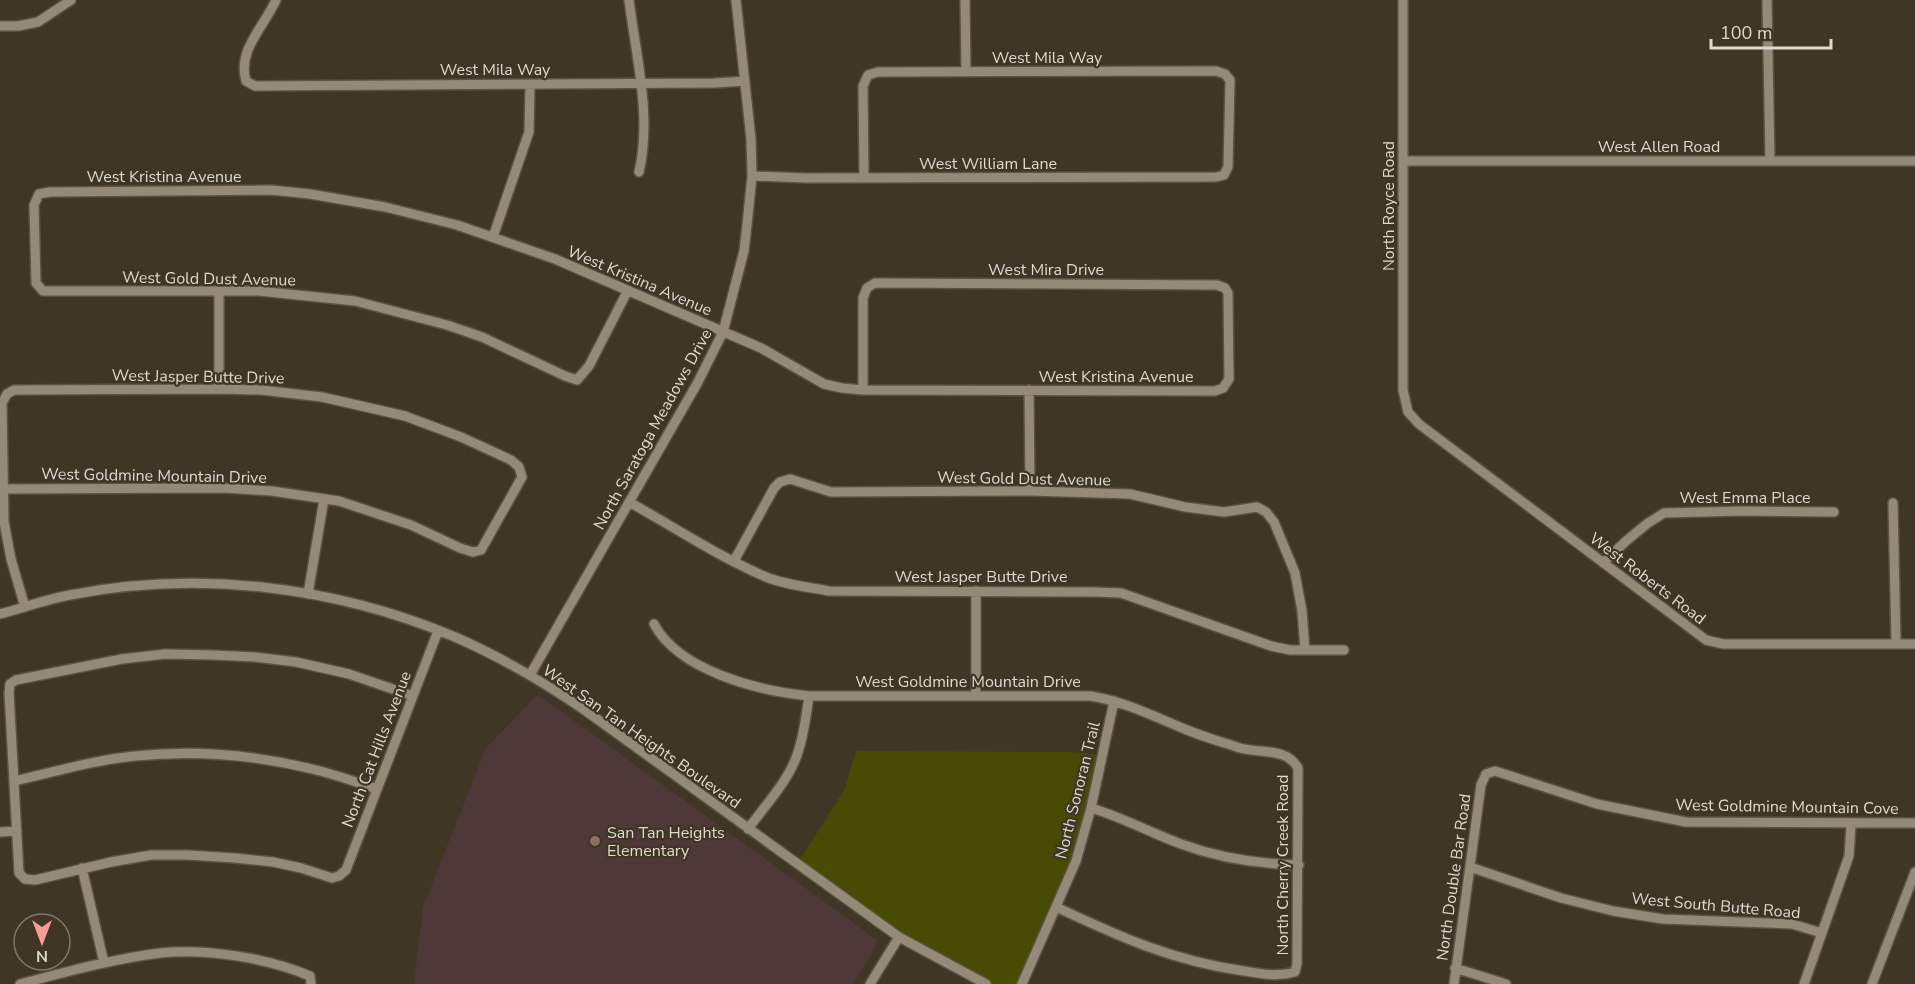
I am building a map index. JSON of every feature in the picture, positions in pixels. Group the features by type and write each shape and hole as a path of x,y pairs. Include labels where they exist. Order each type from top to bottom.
{"street":[{"path":"0,26 18,26 38,22 71,0"},
{"name":"West Mila Way","path":"276,0 249,45 244,59 246,81 255,86 640,84 746,81"},
{"path":"629,0 640,84 644,152 639,172"},
{"name":"North Saratoga Meadows Drive","path":"530,675 698,382 723,332 744,251 752,176 746,81 736,0"},
{"path":"965,0 966,72"},
{"name":"North Royce Road","path":"1403,0 1403,390 1408,412"},
{"path":"1767,0 1770,161"},
{"name":"West Mila Way","path":"864,178 863,86 868,75 878,72 1216,71 1225,74 1230,80 1228,167 1224,175"},
{"path":"493,237 529,132 530,84"},
{"name":"West Allen Road","path":"1403,161 1915,161"},
{"name":"West William Lane","path":"752,176 864,178 1216,177 1224,175"},
{"name":"West Kristina Avenue","path":"42,291 36,283 34,205 39,194 50,192 271,190 385,207 457,225 493,237 555,259 761,348 824,384 842,388 863,390 1215,391 1223,388"},
{"name":"West Mira Drive","path":"863,390 863,298 867,288 875,283 1217,285 1225,288 1228,293 1229,379 1223,388"},
{"name":"West Gold Dust Avenue","path":"42,291 294,293 355,301 447,325 482,337 577,380 589,366 627,292"},
{"path":"219,291 219,389"},
{"name":"West Jasper Butte Drive","path":"5,489 2,403 7,394 14,390 219,389 261,390 322,397 396,413 461,437 511,460 519,467 522,477 481,550 473,552"},
{"path":"1029,390 1030,491"},
{"name":"West Roberts Road","path":"1408,412 1419,424 1706,640 1723,644 1915,644"},
{"name":"West Gold Dust Avenue","path":"734,561 774,488 780,482 790,479 831,492 1030,491 1130,494 1185,507 1224,512 1257,507 1266,512 1274,522 1295,573 1301,602 1305,650"},
{"name":"West Goldmine Mountain Drive","path":"5,489 223,488 272,491 339,501 411,525 473,552"},
{"path":"5,489 4,522 7,540 25,607"},
{"path":"308,594 324,499"},
{"name":"West Jasper Butte Drive","path":"629,502 734,561 768,577 802,586 829,591 1121,593 1271,646 1305,650 1344,650"},
{"path":"1893,504 1896,644"},
{"name":"West Emma Place","path":"1603,563 1648,523 1665,513 1834,512"},
{"name":"West San Tan Heights Boulevard","path":"0,614 69,595 126,586 183,582 233,585 348,601 438,631 530,675 586,711 899,937 986,984"},
{"path":"976,591 976,694"},
{"name":"West Goldmine Mountain Drive","path":"654,624 671,647 703,668 764,689 809,696 976,694 1090,696 1114,701 1215,740 1244,749 1284,754 1293,759"},
{"name":"North Cat Hills Avenue","path":"82,868 151,855 188,855 273,862 332,878 339,876 346,870 438,631"},
{"path":"104,963 82,868 35,880 25,879 19,873 10,684 16,680 122,659 165,654 213,655 296,662 349,674 413,696"},
{"path":"748,829 797,758 809,696"},
{"name":"North Sonoran Trail","path":"1022,984 1076,861 1091,807 1114,701"},
{"path":"14,781 95,762 134,756 204,754 279,762 312,769 377,789"},
{"name":"North Cherry Creek Road","path":"1056,907 1152,950 1186,960 1219,968 1261,974 1282,975 1294,972 1298,964 1299,865 1298,768 1293,759"},
{"name":"West Goldmine Mountain Cove","path":"1486,774 1495,771 1597,804 1686,822 1915,823"},
{"name":"North Double Bar Road","path":"1454,984 1481,785 1486,774"},
{"path":"1091,807 1181,844 1224,857 1262,863 1299,865"},
{"path":"1804,984 1849,856 1851,824"},
{"path":"0,832 17,831"},
{"name":"West South Butte Road","path":"1470,867 1561,898 1623,913 1663,919 1792,924 1822,933"},
{"path":"1872,984 1915,872"},
{"path":"870,984 899,937"},
{"path":"20,984 104,963 162,953 207,953 247,958 292,968 310,980"},
{"path":"1455,968 1506,984"}],"shaded area":[{"name":"San Tan Heights Elementary","path":"540,696 877,940 876,947 853,984 414,984 423,907 486,748 535,697"},
{"path":"856,751 1070,752 1102,755 1083,840 1022,984 986,984 899,937 797,864 845,789"}],"place":[{"name":"San Tan Heights Elementary","path":"595,841"}]}
